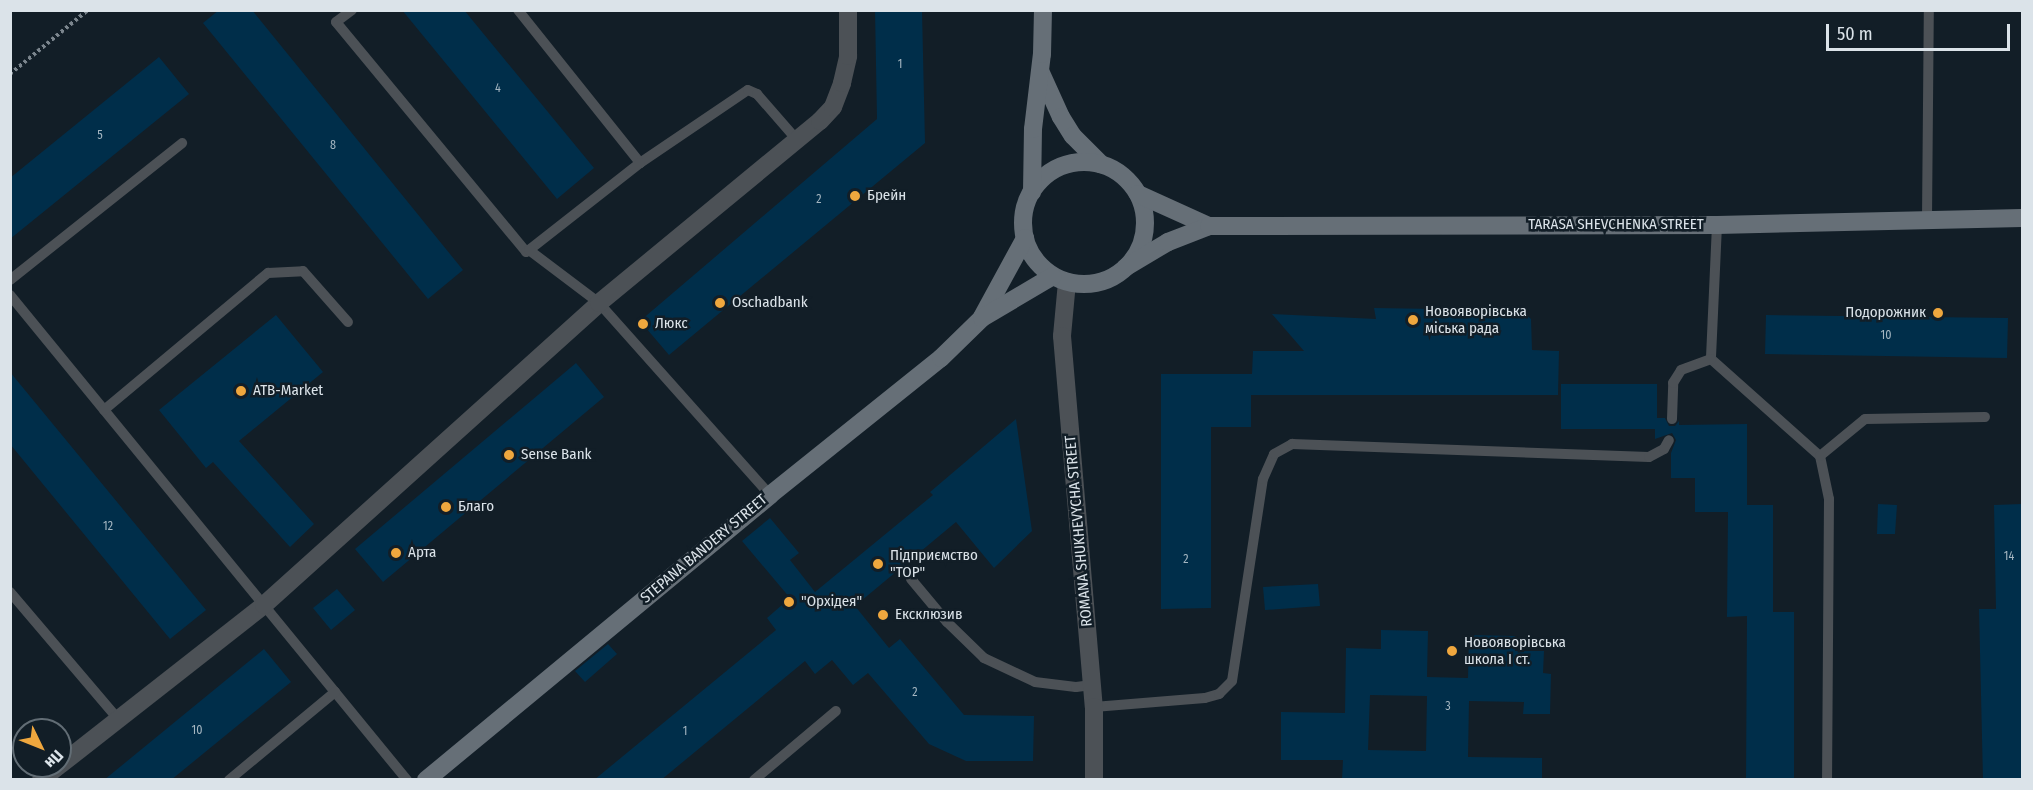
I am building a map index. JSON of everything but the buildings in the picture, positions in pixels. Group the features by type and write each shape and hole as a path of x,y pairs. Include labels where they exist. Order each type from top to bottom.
{"street":[{"path":"72,755 264,605 599,303 797,140 833,106 842,83 848,56 848,10"},
{"path":"1041,71 1061,117 1073,136 1101,164 1116,171 1138,194 1146,224 1143,240 1126,267 1114,277 1099,282 1083,284 1060,279 1040,266 1025,238 1024,214 1032,192 1033,129 1041,71 1043,10"},
{"path":"1032,192 1055,170 1070,164 1101,164"},
{"name":"TARASA SHEVCHENKA STREET","path":"1138,194 1209,226"},
{"name":"TARASA SHEVCHENKA STREET","path":"1126,267 1168,242 1209,226 1717,225 2022,218"},
{"name":"STEPANA BANDERY STREET","path":"426,780 770,495 941,358 981,318 1025,238"},
{"name":"STEPANA BANDERY STREET","path":"981,318 1060,279"},
{"name":"ROMANA SHUKHEVYCHA STREET","path":"1060,279 1062,336 1094,707 1094,780"}],"lane":[{"path":"351,10 336,22 526,252 640,163 748,90 757,94 797,140"},
{"path":"518,10 640,163"},
{"path":"1927,219 1929,10"},
{"path":"10,280 182,143"},
{"path":"1711,359 1717,225"},
{"path":"529,250 599,303 770,495"},
{"path":"104,410 268,273 303,271 348,322"},
{"path":"10,295 407,780"},
{"path":"1671,419 1673,383 1681,370 1711,359"},
{"path":"1711,359 1820,456 1829,499 1827,780"},
{"path":"1820,456 1864,419 1985,417"},
{"path":"1094,707 1205,698 1219,694 1232,681 1263,479 1274,454 1292,444 1649,457 1664,449 1669,440"},
{"path":"910,579 947,622 984,658 1035,682 1076,687 1092,685"},
{"path":"10,592 118,719"},
{"path":"229,780 335,692"},
{"path":"754,780 836,711"}],"path":[{"path":"10,74 88,10"}],"place":[{"name":"Брейн","path":"855,196"},
{"name":"Oschadbank","path":"720,303"},
{"name":"Подорожник","path":"1938,313"},
{"name":"Новояворівська міська рада","path":"1413,320"},
{"name":"Люкс","path":"643,324"},
{"name":"ATB-Market","path":"241,391"},
{"name":"Sense Bank","path":"509,455"},
{"name":"Благо","path":"446,507"},
{"name":"Арта","path":"396,553"},
{"name":"Підприємство \"ТОР\"","path":"878,564"},
{"name":"\"Орхідея\"","path":"789,602"},
{"name":"Ексклюзив","path":"883,615"},
{"name":"Новояворівська школа І ст.","path":"1452,651"}]}
